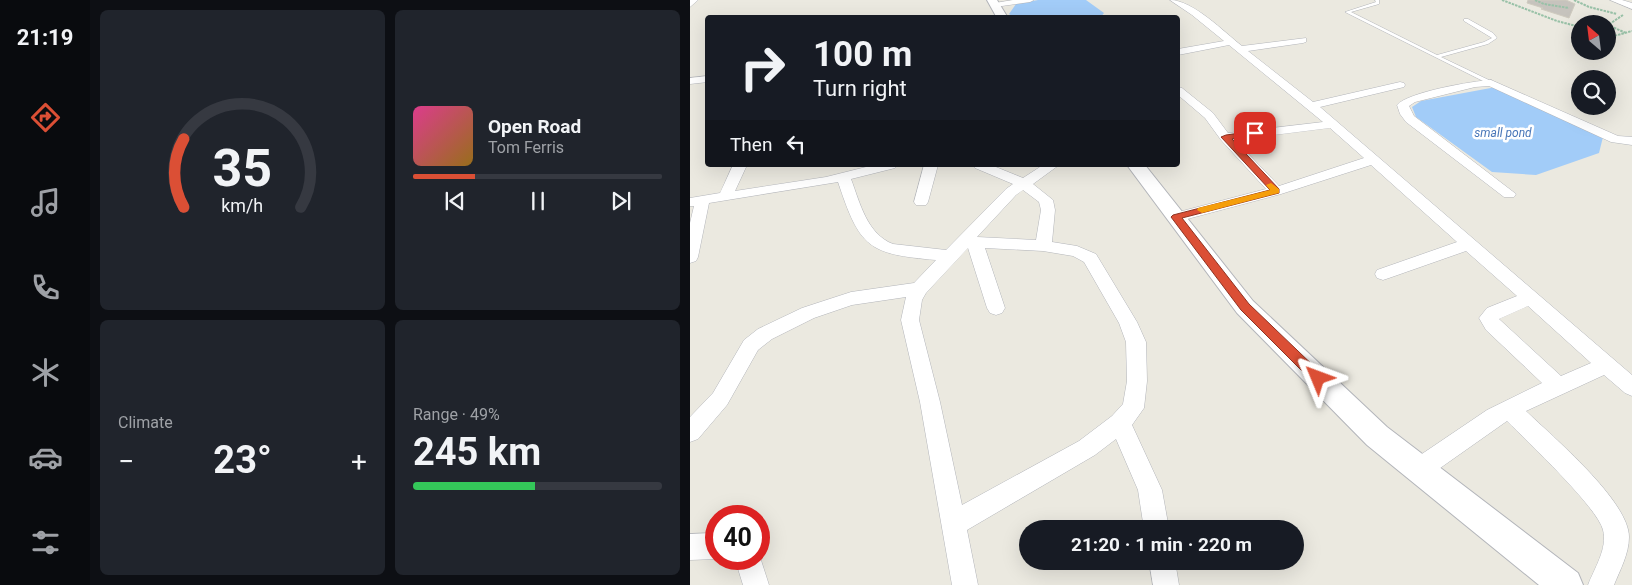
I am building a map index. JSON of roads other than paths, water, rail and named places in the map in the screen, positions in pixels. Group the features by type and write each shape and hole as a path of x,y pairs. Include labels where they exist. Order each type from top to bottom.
{"street":[{"path":"690,5 694,0"},
{"path":"1001,15 993,2 1030,0"},
{"path":"1174,0 1195,13 1333,124 1632,387"},
{"path":"1614,0 1632,6"},
{"path":"1180,52 1303,40"},
{"path":"690,81 705,79"},
{"path":"1509,194 1410,119 1403,105 1411,100 1475,84 1491,82 1615,139 1632,141"},
{"path":"1311,106 1400,85"},
{"path":"1180,91 1197,104 1276,191"},
{"path":"1226,137 1333,124"},
{"path":"1176,217 1276,191 1372,160"},
{"path":"726,195 739,167"},
{"path":"690,257 697,201 726,195 792,187 882,167"},
{"path":"921,202 930,167"},
{"path":"985,167 1022,183 1040,194 1048,204 1043,246"},
{"path":"965,585 930,402 910,320 913,300 919,290 1022,183 1049,167"},
{"path":"1138,167 1245,307 1377,436 1566,585"},
{"path":"844,176 855,212 878,244 888,249 1043,246 1077,251 1090,258 1128,322 1136,342 1137,381 1133,408 1120,423 1087,448 953,524"},
{"path":"1383,274 1469,244"},
{"path":"962,247 996,308"},
{"path":"690,432 720,399 751,345 765,334 808,312 851,299 919,290"},
{"path":"1531,298 1493,313 1488,318 1493,325 1558,386"},
{"path":"1418,470 1495,418 1558,386 1607,365"},
{"path":"1510,410 1591,492 1612,518 1616,531 1616,544 1601,585"},
{"path":"1120,423 1150,490 1155,520"},
{"path":"690,547 705,546"},
{"path":"752,570 756,585"},
{"path":"1164,570 1166,585"}],"lane":[{"path":"1377,0 1378,3 1347,12 1491,82"},
{"path":"1438,56 1486,43 1494,38 1491,34 1466,20"}],"water":[{"path":"1038,0 1086,0 1104,13 1102,15 1010,15 1009,14 1016,4"},
{"name":"small pond","path":"1496,87 1603,137 1599,153 1536,175 1492,172 1416,117 1412,107 1421,101"}]}
